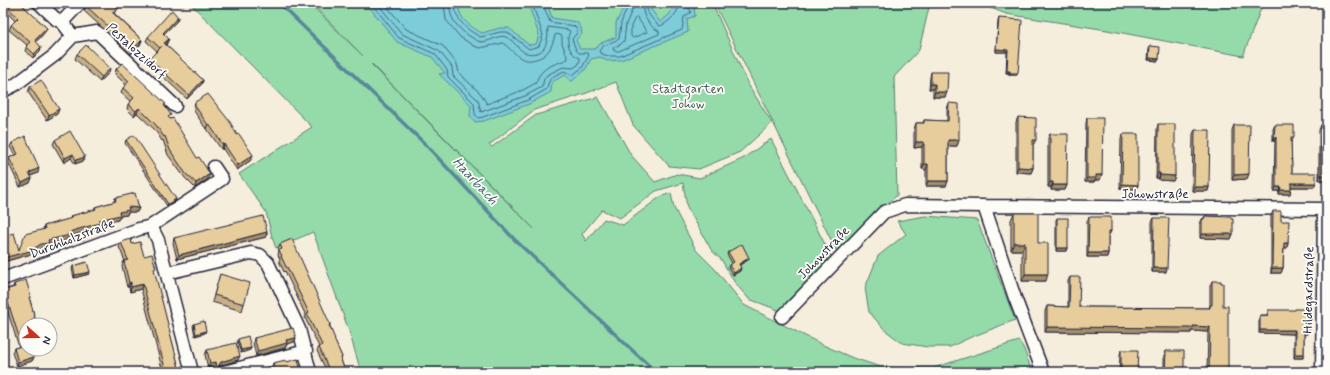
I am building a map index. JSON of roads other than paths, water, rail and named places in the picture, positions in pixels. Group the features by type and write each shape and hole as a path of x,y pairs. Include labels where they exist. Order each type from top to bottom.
{"street":[{"path":"3,91 16,85 55,55 73,36 62,22 57,20 39,3"},
{"path":"62,22 80,3"},
{"name":"Pestalozzidorf","path":"73,36 97,32 175,106"},
{"name":"Durchholzstraße","path":"3,279 139,229 151,226 222,179 214,167"},
{"name":"Johowstraße","path":"782,317 884,212 905,205 1325,209"},
{"path":"984,206 1015,298 1043,372"},
{"name":"Hildegardstraße","path":"1322,372 1325,209"},
{"path":"151,226 158,240 192,372"},
{"path":"167,273 251,253 260,255 268,263 299,329 306,351 310,372"},
{"path":"224,372 306,351"}],"water":[{"path":"366,3 459,3 462,18 478,31 482,33 500,28 509,28 529,45 536,44 539,35 528,3 551,3 548,6 552,18 577,22 581,28 582,34 576,40 580,49 595,49 601,43 616,37 616,23 626,3 655,3 651,9 660,22 669,15 677,4 688,3 694,7 695,16 687,19 688,32 621,60 607,61 600,57 591,59 585,70 571,82 565,75 552,82 551,92 529,104 484,121 475,122 470,116 471,105 439,74 445,73 432,57 397,42"}],"waterway":[{"name":"Haarbach","path":"279,3 426,145 514,239 656,372"}],"park label":[{"name":"Stadtgarten Johow","path":"688,96"}]}
